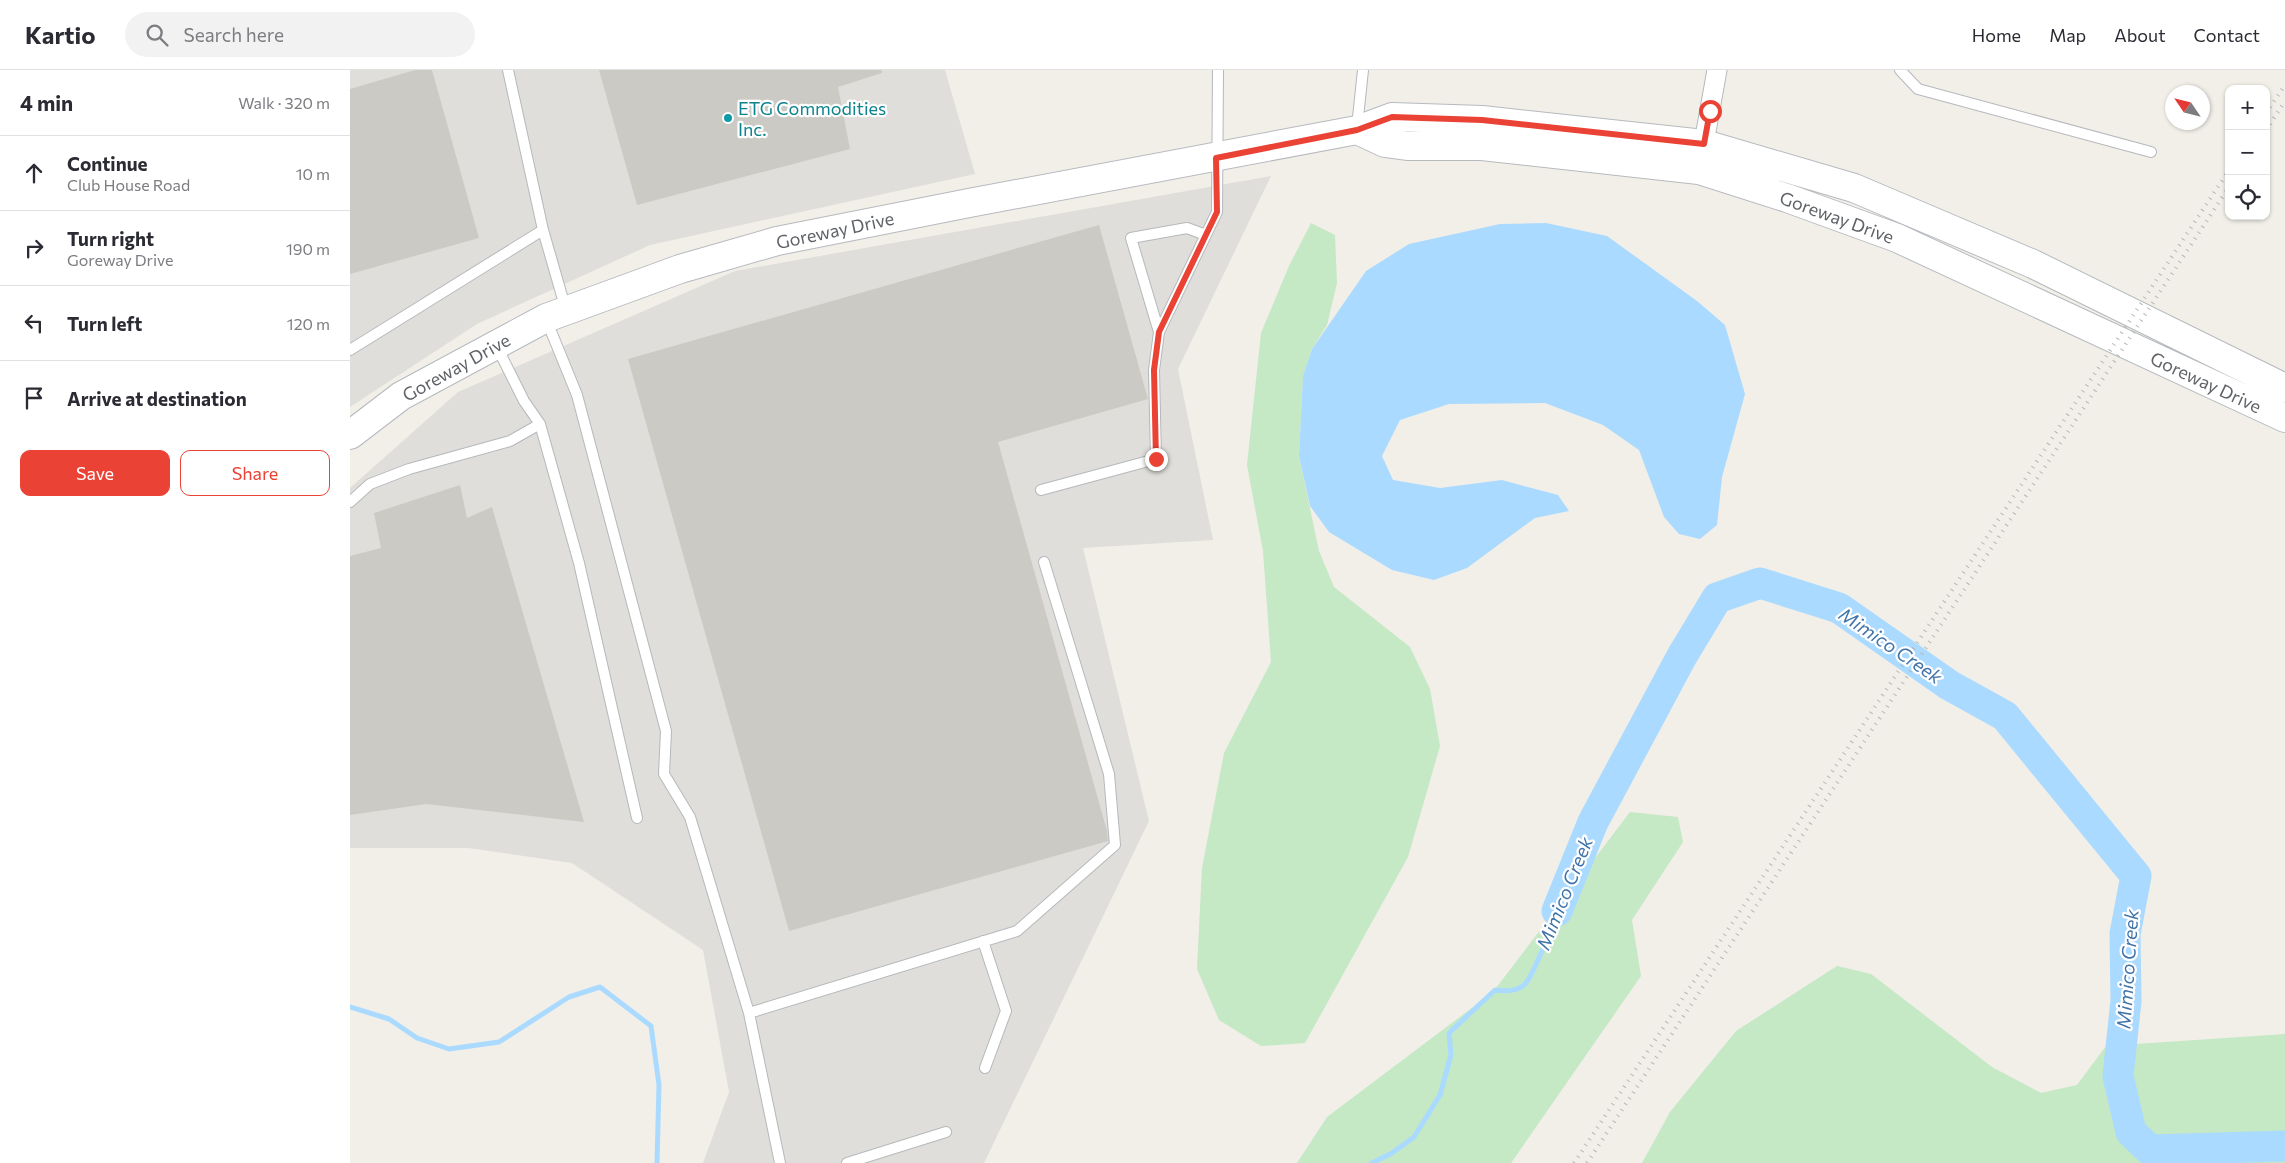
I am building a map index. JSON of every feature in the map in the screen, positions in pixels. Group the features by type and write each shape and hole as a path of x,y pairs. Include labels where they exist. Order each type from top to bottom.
{"main road":[{"name":"Goreway Drive","path":"350,435 401,396 556,314 680,268 777,241 969,202 1216,158 1357,130 1392,117 1482,120 1704,144 1863,192 2033,264 2285,388"},
{"name":"Goreway Drive","path":"1357,130 1385,143 1407,146 1482,146 1699,170 1787,198 1897,238 2285,418"}],"street":[{"path":"1699,170 1717,70"}],"lane":[{"path":"508,70 543,230 556,314 666,731 664,774 690,817 749,1013 780,1163"},
{"path":"1041,490 1156,459 1154,370 1159,332 1217,212 1218,70"},
{"path":"1357,130 1363,70"},
{"path":"1900,70 1918,89 2151,152"},
{"path":"1159,332 1131,238 1187,228 1206,235"},
{"path":"350,350 543,230"},
{"path":"496,345 524,401 540,424 579,563 637,818"},
{"path":"350,502 370,484 409,469 510,441 540,424"},
{"path":"749,1013 1017,931 1115,845 1109,774 1044,562"},
{"path":"983,941 1006,1011 984,1068"},
{"path":"848,1163 946,1132"}],"shaded area":[{"path":"350,70 945,70 975,174 650,245 477,324 350,407"},
{"path":"1271,176 1178,369 1213,540 1083,548 1149,821 984,1163 703,1163 729,1092 703,950 572,863 468,848 350,848 350,488 458,392 735,271"}],"green space":[{"path":"1311,223 1335,235 1337,283 1327,325 1312,349 1303,377 1299,456 1319,551 1334,587 1410,647 1430,689 1440,746 1408,857 1305,1043 1261,1046 1219,1020 1197,969 1202,868 1224,753 1271,662 1263,551 1247,465 1261,333 1289,266"},
{"path":"1630,812 1678,817 1683,842 1632,920 1641,976 1511,1163 1297,1163 1327,1117 1493,992"},
{"path":"1837,966 1871,974 1992,1067 2041,1093 2077,1085 2106,1046 2285,1034 2285,1163 1642,1163 1670,1112 1736,1031"}],"water":[{"path":"1546,223 1607,236 1697,301 1725,325 1745,394 1722,477 1717,525 1700,539 1679,534 1664,517 1639,450 1603,425 1545,403 1449,404 1400,420 1382,456 1393,480 1440,488 1502,480 1558,495 1569,511 1535,518 1467,568 1434,580 1392,570 1329,532 1310,506 1299,456 1303,376 1312,349 1366,271 1409,244 1500,224"}],"building":[{"path":"415,70 432,70 479,238 350,274 350,89"},
{"name":"ETG Commodities Inc.","path":"599,70 882,70 882,73 838,87 850,149 637,205"},
{"path":"1099,225 1148,399 998,442 1107,831 1108,841 789,931 628,359"},
{"path":"460,485 467,518 492,507 584,822 426,804 350,815 350,556 381,548 374,513"}],"waterway":[{"name":"Mimico Creek","path":"1557,911 1593,822 1682,656 1717,598 1760,583 1839,608 1949,685 2005,716 2136,876 2125,934 2126,1001 2118,1076 2131,1132 2150,1150 2285,1146"},
{"name":"Mimico Creek","path":"1372,1163 1392,1153 1414,1137 1440,1095 1451,1055 1449,1033 1495,990 1515,990 1525,984 1543,949 1557,911"},
{"path":"350,1007 389,1019 417,1038 449,1049 499,1042 569,997 600,987 651,1026 659,1085 657,1163"}],"railway":[{"path":"2270,107 2285,85"},
{"path":"2270,124 2285,101"},
{"path":"1574,1163 2226,175"},
{"path":"1587,1163 2225,193"}],"place":[{"name":"ETG Commodities Inc.","path":"728,118"}],"route":[{"path":"1156,459 1154,370 1159,332 1217,212 1216,158 1357,130 1392,117 1482,120 1704,144 1710,111"}]}
